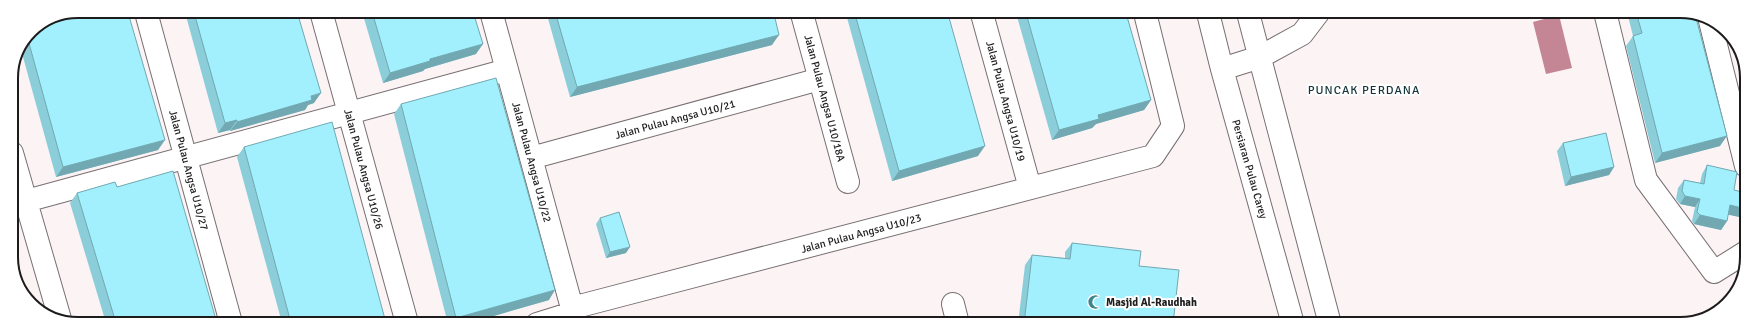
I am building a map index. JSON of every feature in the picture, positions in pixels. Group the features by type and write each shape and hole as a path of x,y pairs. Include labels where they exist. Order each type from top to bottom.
{"street":[{"name":"Jalan Pulau Angsa U10/27","path":"148,18 229,317"},
{"name":"Jalan Pulau Angsa U10/26","path":"323,18 405,317"},
{"name":"Jalan Pulau Angsa U10/22","path":"493,18 572,308"},
{"name":"Jalan Pulau Angsa U10/18A","path":"803,18 848,182"},
{"name":"Jalan Pulau Angsa U10/19","path":"983,18 1030,188"},
{"name":"Jalan Pulau Angsa U10/23","path":"560,317 566,315 572,308 1153,156 1173,126 1146,18"},
{"name":"Persiaran Pulau Carey","path":"1209,18 1291,317"},
{"path":"1249,18 1328,317"},
{"path":"1222,69 1260,57 1302,34 1314,18"},
{"path":"1606,18 1646,180 1714,272 1740,256"},
{"path":"1711,27 1740,142"},
{"path":"26,201 507,70"},
{"name":"Jalan Pulau Angsa U10/21","path":"531,158 820,79"},
{"path":"18,174 58,314"}],"shaded area":[{"path":"1548,18 1560,18 1572,68 1546,74 1533,22"}],"building":[{"path":"130,18 165,140 63,167 29,44 45,28 66,19"},
{"path":"196,18 299,18 321,93 311,96 312,100 237,122 237,120 225,123"},
{"path":"374,18 475,18 483,44 430,59 430,61 390,73"},
{"path":"557,18 775,18 779,35 577,87"},
{"path":"856,18 949,18 985,146 899,171"},
{"path":"1027,18 1127,18 1151,100 1098,115 1099,119 1059,130"},
{"path":"1638,18 1680,18 1697,20 1727,136 1662,153 1633,36 1642,33"},
{"path":"496,78 555,290 456,317 401,104"},
{"path":"332,122 384,317 289,317 244,147"},
{"path":"1606,133 1614,167 1571,177 1563,143"},
{"path":"1707,165 1737,172 1734,190 1740,192 1740,208 1730,205 1727,221 1700,215 1697,212 1700,199 1685,196 1682,191 1684,180 1704,184"},
{"path":"173,171 215,317 114,317 77,193 115,182 117,187"},
{"path":"619,212 630,247 610,252 600,218"},
{"name":"Masjid Al-Raudhah","path":"1072,243 1141,251 1139,266 1179,270 1174,317 1025,317 1032,255 1070,259"}],"place":[{"name":"Masjid Al-Raudhah","path":"1095,302"}],"district":[{"name":"PUNCAK PERDANA","path":"1364,90"}]}
